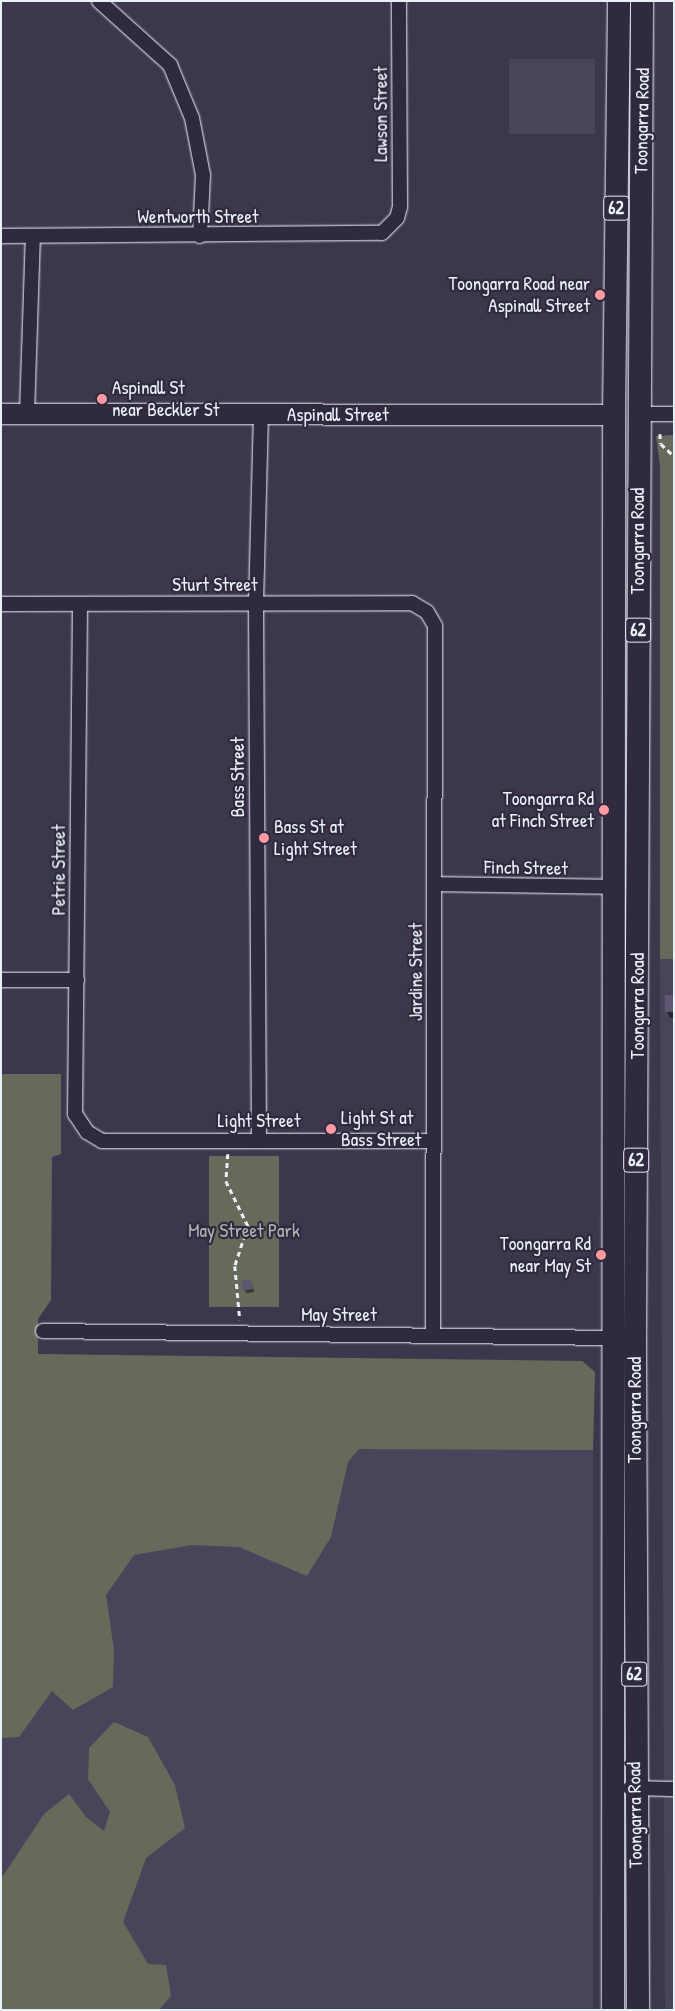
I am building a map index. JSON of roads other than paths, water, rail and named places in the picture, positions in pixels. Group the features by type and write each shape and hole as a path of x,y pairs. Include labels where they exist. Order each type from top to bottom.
{"main road":[{"name":"Toongarra Road","path":"619,1 614,415 616,888 625,1338"},
{"name":"Toongarra Road","path":"613,2010 624,1788 625,1338 642,1"},
{"name":"Aspinall Street","path":"1,414 638,414"},
{"name":"Toongarra Road","path":"624,1788 638,2010"}],"street":[{"path":"99,1 170,65 192,118 203,175 200,236"},
{"name":"Lawson Street","path":"391,225 400,206 399,1"},
{"name":"Wentworth Street","path":"1,236 371,236 391,225"},
{"path":"27,414 33,236"},
{"name":"Aspinall Street","path":"638,414 674,414"},
{"name":"Bass Street","path":"259,1140 256,604 261,415"},
{"name":"Sturt Street","path":"1,604 412,604 427,612"},
{"name":"Petrie Street","path":"80,604 76,1114 87,1132"},
{"name":"Jardine Street","path":"427,612 435,626 433,1334"},
{"name":"Finch Street","path":"435,884 616,888"},
{"path":"1,980 77,980"},
{"name":"Light Street","path":"87,1132 102,1141 434,1141"},
{"name":"May Street","path":"43,1331 433,1334 625,1338"},
{"path":"624,1788 674,1789"}],"place":[{"name":"Toongarra Road near Aspinall Street","path":"600,295"},
{"name":"Aspinall St near Beckler St","path":"102,399"},
{"name":"Toongarra Rd at Finch Street","path":"604,810"},
{"name":"Bass St at Light Street","path":"264,838"},
{"name":"Light St at Bass Street","path":"331,1129"},
{"name":"Toongarra Rd near May St","path":"601,1255"}],"park label":[{"name":"May Street Park","path":"244,1231"}]}
